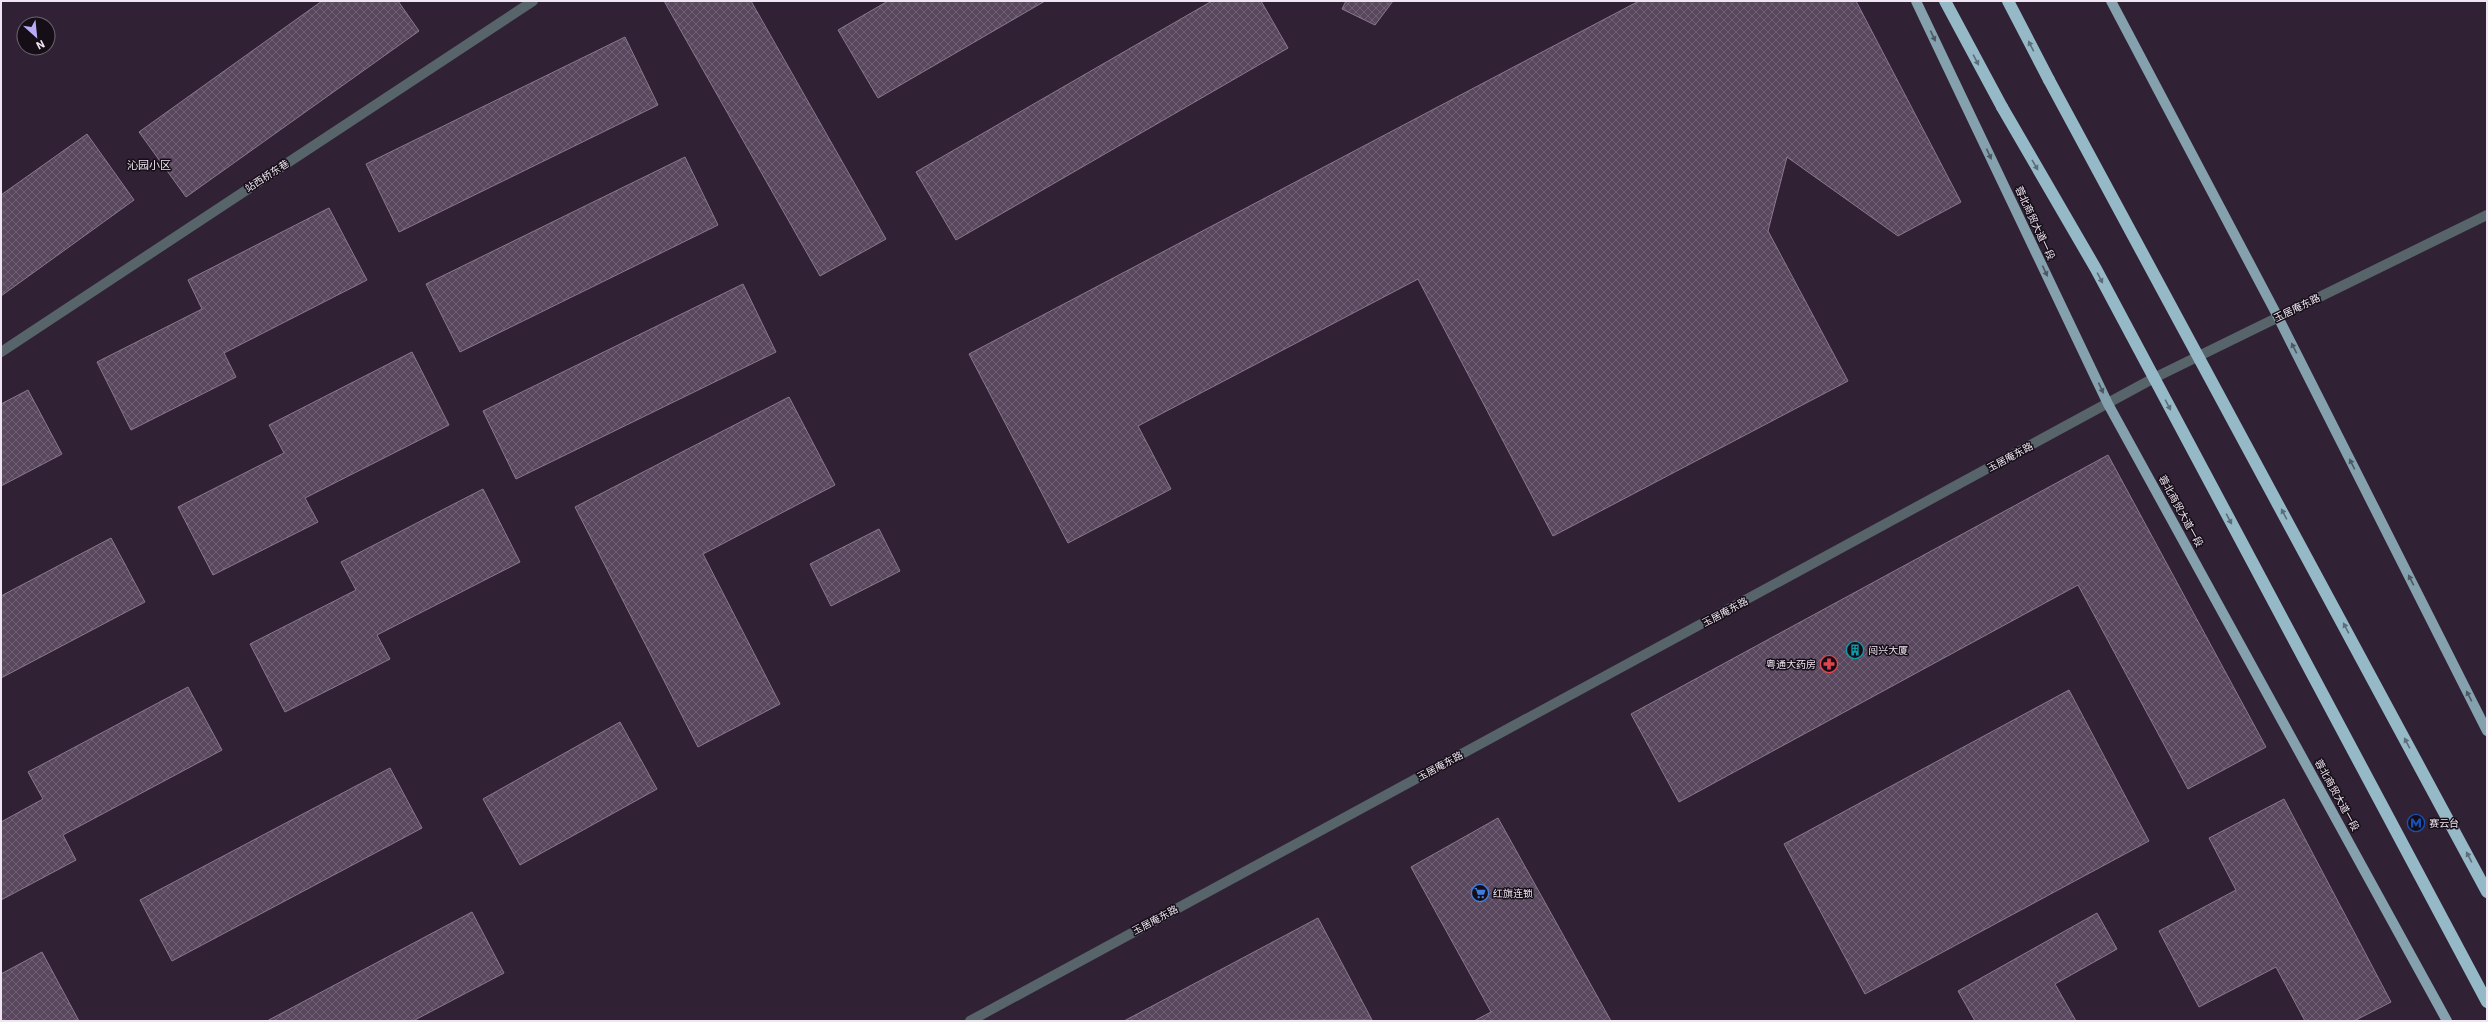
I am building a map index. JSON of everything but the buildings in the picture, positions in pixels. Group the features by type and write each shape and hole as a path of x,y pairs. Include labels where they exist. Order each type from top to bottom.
{"highway":[{"path":"1945,1 2002,107 2096,269 2487,1002"},
{"path":"2008,1 2487,892"}],"main road":[{"name":"蓉北商贸大道一段","path":"1916,1 2108,404 2447,1021"},
{"path":"2110,1 2278,317 2487,731"}],"street":[{"name":"站西桥东巷","path":"1,352 533,1"},
{"name":"玉居庵东路","path":"970,1021 2154,378 2487,215"}],"place":[{"name":"闯兴大厦","path":"1855,650"},
{"name":"粤通大药房","path":"1829,664"},
{"name":"赛云台","path":"2416,823"},
{"name":"红旗连锁","path":"1480,893"}],"district":[{"name":"沁园小区","path":"149,165"}]}
